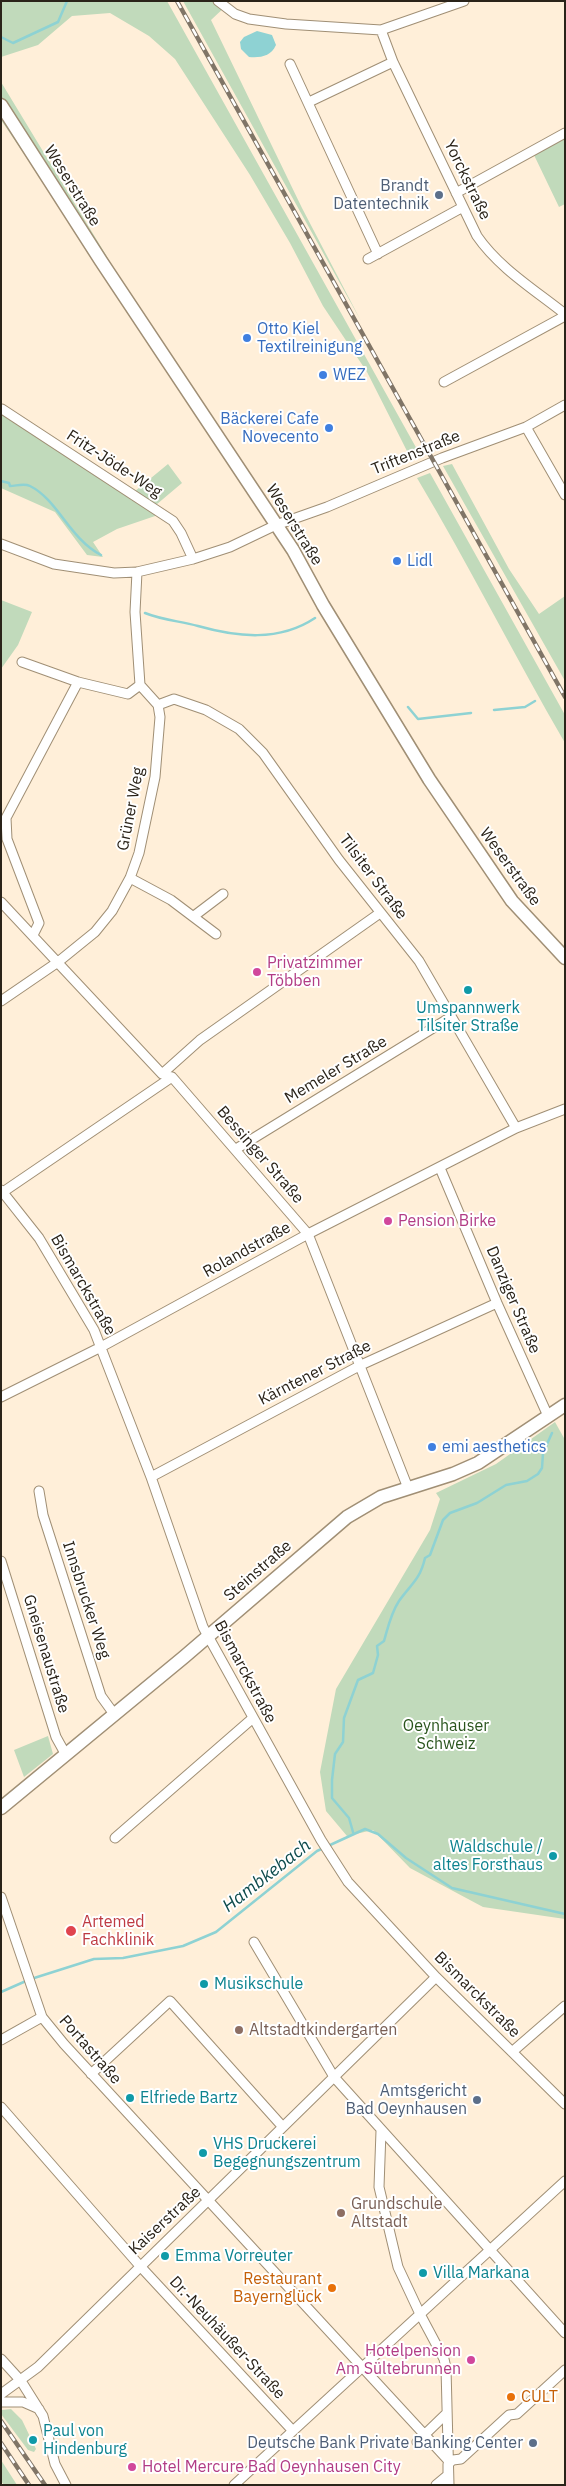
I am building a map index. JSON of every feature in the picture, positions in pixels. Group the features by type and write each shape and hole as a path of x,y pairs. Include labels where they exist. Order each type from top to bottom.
{"street":[{"path":"218,1 235,14 250,19 286,24 380,30 464,1"},
{"name":"Yorckstraße","path":"380,30 393,62 456,193 486,248 565,315"},
{"path":"308,102 393,62"},
{"path":"290,64 378,254"},
{"name":"Weserstraße","path":"1,105 101,261 276,525 434,786 512,901 565,958"},
{"path":"456,193 565,133"},
{"path":"368,259 463,207"},
{"path":"444,382 565,315"},
{"name":"Triftenstraße","path":"1,544 54,564 114,573 136,572 192,559 230,547 276,525 327,507 442,458 526,427 565,404"},
{"name":"Fritz-Jöde-Weg","path":"2,409 172,521 181,533 192,559"},
{"path":"526,427 565,495"},
{"path":"136,572 140,685 158,705"},
{"path":"22,662 78,682 128,694 140,685"},
{"path":"33,934 39,923 7,839 6,818 48,742 78,682"},
{"name":"Tilsiter Straße","path":"158,705 174,699 221,717 239,729 263,753 380,913 418,961 516,1128"},
{"name":"Grüner Weg","path":"1,1001 58,962 95,932 112,911 130,878 139,853 154,777 160,717 158,705"},
{"path":"130,878 171,900 216,934"},
{"path":"194,916 223,894"},
{"path":"1,902 162,1074 172,1077"},
{"path":"162,1074 223,1024 380,913"},
{"name":"Memeler Straße","path":"236,1149 451,1017"},
{"path":"2,1191 172,1077"},
{"name":"Bessinger Straße","path":"172,1077 308,1234 408,1488"},
{"name":"Rolandstraße","path":"1,1398 102,1346 308,1234 516,1128 565,1109"},
{"name":"Danziger Straße","path":"440,1168 491,1285 496,1303 548,1416"},
{"name":"Bismarckstraße","path":"2,1191 38,1238 102,1346 151,1477 193,1600 208,1636 321,1840 348,1882 436,1977 565,2104"},
{"name":"Kärntener Straße","path":"151,1477 361,1365 496,1303"},
{"name":"Steinstraße","path":"1,1808 208,1636 347,1517 381,1497 453,1474 478,1463 565,1404"},
{"name":"Innsbrucker Weg","path":"39,1491 43,1515 101,1696 114,1714"},
{"name":"Gneisenaustraße","path":"1,1561 56,1737 66,1755"},
{"path":"115,1838 253,1718"},
{"name":"Portastraße","path":"1,1897 42,2017 91,2074 208,2202 447,2459"},
{"path":"254,1942 334,2077 489,2252 565,2333"},
{"name":"Kaiserstraße","path":"1,2394 21,2381 208,2202 282,2126 436,1977"},
{"path":"91,2074 170,2001 282,2126"},
{"path":"512,2052 565,2006"},
{"path":"1,2040 42,2017"},
{"name":"Dr.-Neuhäußer-Straße","path":"1,2106 140,2266 293,2431"},
{"path":"381,2131 379,2187 398,2267 444,2359 449,2485"},
{"path":"234,2485 565,2181"},
{"path":"1,2359 21,2381 40,2410 47,2427 55,2464 66,2485"},
{"path":"436,2485 448,2474 448,2464 453,2460 461,2459 510,2415 517,2414 565,2370"},
{"path":"525,2393 532,2400"},
{"path":"1,2402 33,2404 40,2410"},
{"path":"417,2442 447,2413"}],"green space":[{"path":"1,1 167,1 418,451 408,453 367,372 323,306 290,243 250,175 175,59 149,36 110,13 72,16 38,45 1,57"},
{"path":"183,1 223,1 227,5 211,20 302,208 361,321"},
{"path":"1,82 112,265 108,278 1,120"},
{"path":"565,139 565,204 559,207 534,155"},
{"path":"1,404 134,492 168,464 182,483 150,510 158,515 117,529 93,542 103,557 87,555 55,512 1,488"},
{"path":"452,464 509,569 539,614 565,596 565,681 443,466"},
{"path":"430,473 565,715 565,743 417,478"},
{"path":"1,600 32,612 18,645 1,669"},
{"name":"Oeynhauser Schweiz","path":"555,1422 564,1438 565,1448 565,1919 483,1907 410,1868 373,1830 347,1836 326,1811 320,1772 336,1689 430,1530 440,1499 436,1493 496,1464"},
{"path":"48,1736 53,1754 24,1777 14,1750"},
{"path":"11,2409 22,2420 36,2449 34,2452 28,2450 1,2414 2,2410"},
{"path":"1,2460 17,2485 4,2485 1,2481"}],"water":[{"path":"257,31 272,35 276,45 265,56 249,57 241,49 240,42 244,37"}],"waterway":[{"path":"1,37 13,43 58,22 67,1"},
{"path":"1,481 9,483 10,486 28,485 40,492 80,539 101,555"},
{"path":"145,613 164,619 243,635 272,634 287,631 315,618"},
{"path":"494,710 525,707 535,701"},
{"path":"408,707 418,719 471,713"},
{"path":"353,1832 349,1818 332,1798 332,1780 335,1754 343,1742 344,1718 358,1680 373,1673 378,1655 377,1646 384,1641 396,1606 418,1577 425,1558 430,1555 443,1520 450,1513 477,1503 506,1485 527,1481 538,1474 542,1468 543,1453 552,1433"},
{"name":"Hambkebach","path":"31,1979 94,1959 123,1958 183,1946 216,1932 317,1851 365,1829 378,1834 406,1858 452,1888 565,1914"},
{"name":"Hambkebach","path":"1,1992 26,1981"}],"railway":[{"path":"177,1 565,697"},
{"path":"1,2421 45,2485"},
{"path":"1,2443 29,2485"}],"place":[{"name":"Brandt Datentechnik","path":"439,195"},
{"name":"Otto Kiel Textilreinigung","path":"247,338"},
{"name":"WEZ","path":"323,375"},
{"name":"Bäckerei Cafe Novecento","path":"329,428"},
{"name":"Lidl","path":"397,561"},
{"name":"Privatzimmer Többen","path":"257,972"},
{"name":"Umspannwerk Tilsiter Straße","path":"468,990"},
{"name":"Pension Birke","path":"388,1221"},
{"name":"emi aesthetics","path":"432,1447"},
{"name":"Waldschule / altes Forsthaus","path":"553,1856"},
{"name":"Artemed Fachklinik","path":"71,1931"},
{"name":"Musikschule","path":"204,1984"},
{"name":"Altstadtkindergarten","path":"239,2030"},
{"name":"Elfriede Bartz","path":"130,2098"},
{"name":"Amtsgericht Bad Oeynhausen","path":"477,2100"},
{"name":"VHS Druckerei Begegnungszentrum","path":"203,2153"},
{"name":"Grundschule Altstadt","path":"341,2213"},
{"name":"Emma Vorreuter","path":"165,2256"},
{"name":"Villa Markana","path":"423,2273"},
{"name":"Restaurant Bayernglück","path":"332,2288"},
{"name":"Hotelpension Am Sültebrunnen","path":"471,2360"},
{"name":"CULT","path":"511,2397"},
{"name":"Paul von Hindenburg","path":"33,2440"},
{"name":"Deutsche Bank Private Banking Center","path":"533,2443"},
{"name":"Hotel Mercure Bad Oeynhausen City","path":"132,2467"}]}
